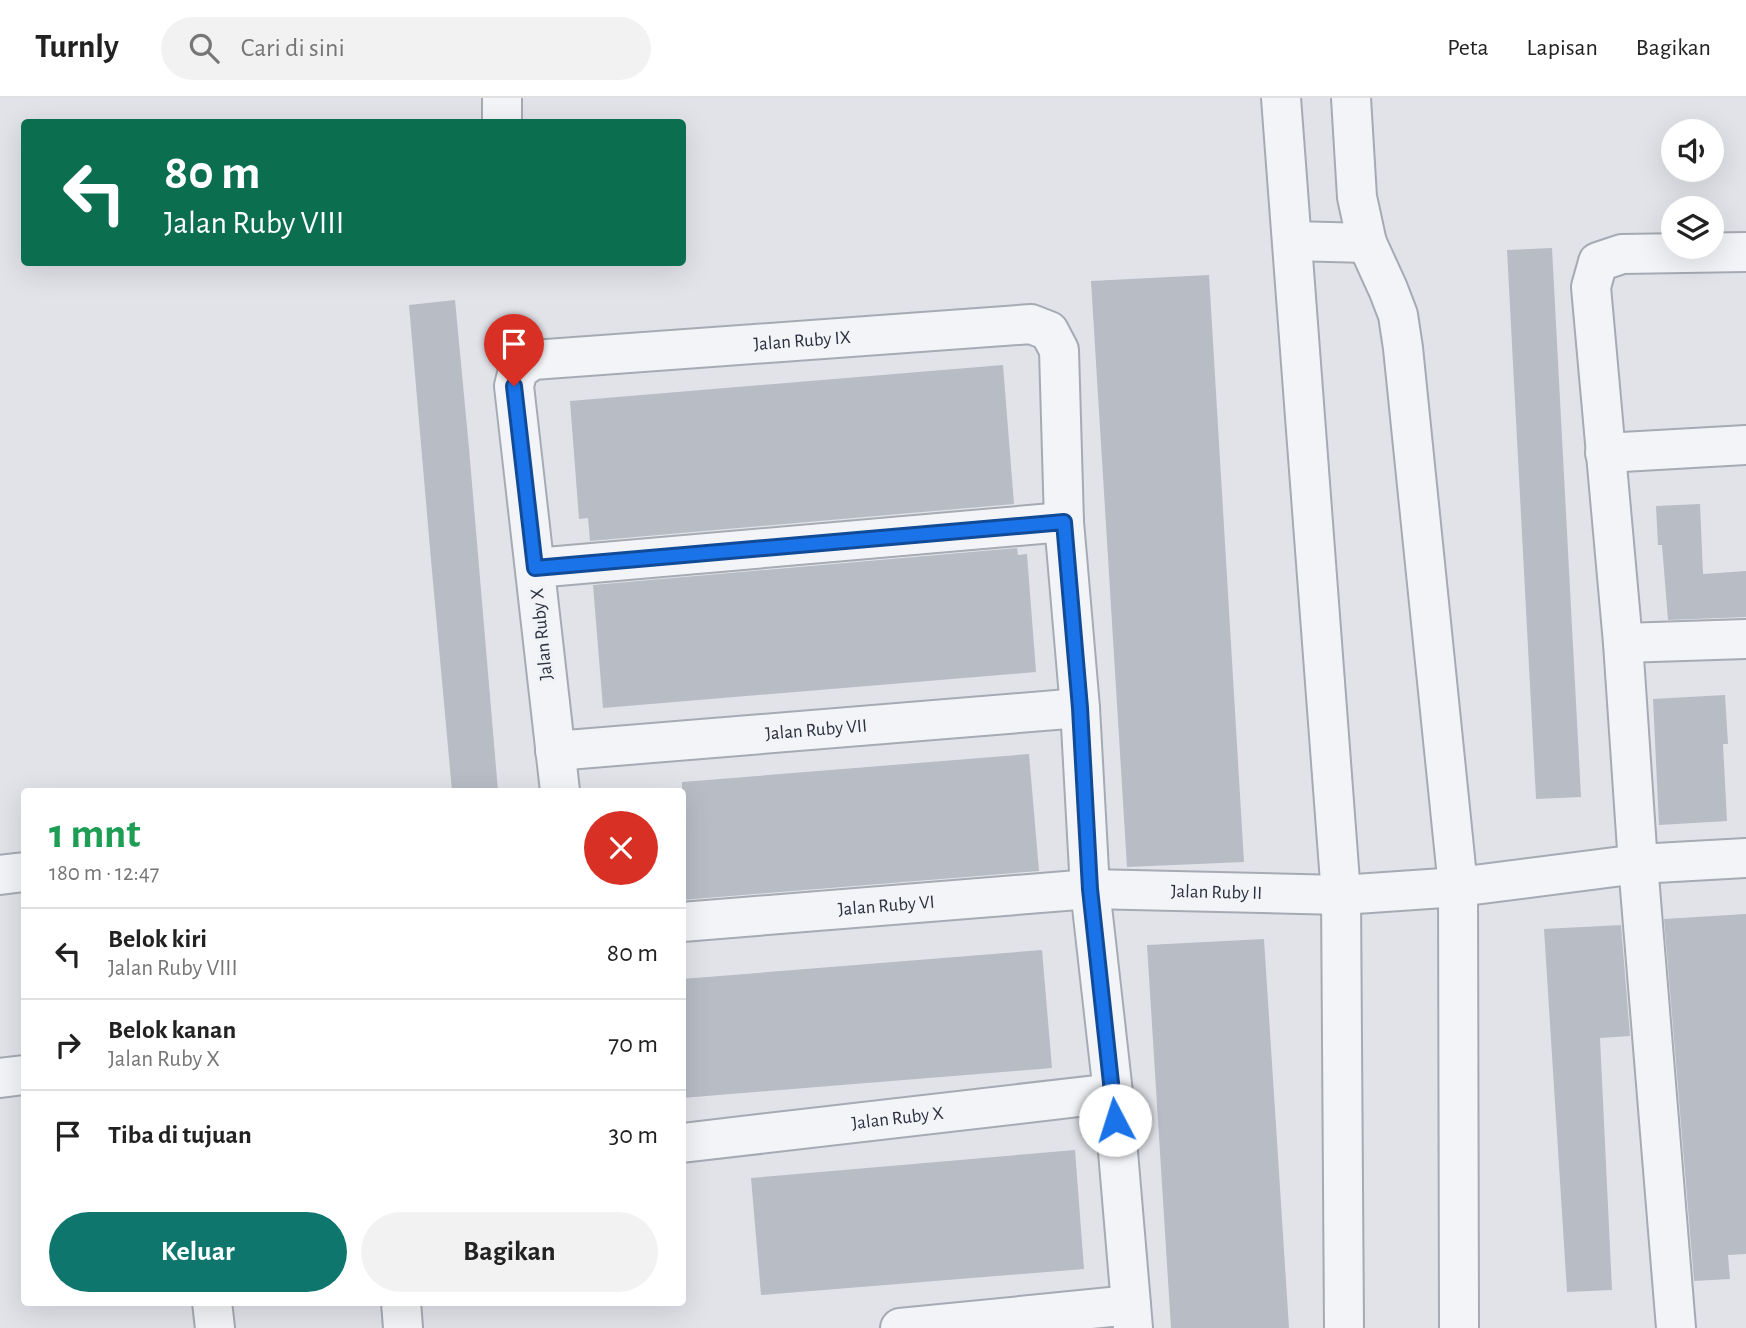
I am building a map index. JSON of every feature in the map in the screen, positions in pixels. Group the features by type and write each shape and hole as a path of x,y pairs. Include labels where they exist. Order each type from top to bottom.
{"street":[{"path":"502,98 502,119"},
{"path":"1281,98 1341,895 1343,1328"},
{"path":"1351,98 1356,197 1367,243 1398,315 1403,348 1458,887 1459,1328"},
{"path":"1292,241 1367,243"},
{"path":"1676,1328 1623,643 1591,286 1598,262 1622,254 1746,252"},
{"name":"Jalan Ruby IX","path":"533,360 1031,324 1049,331 1059,350 1064,522"},
{"name":"Jalan Ruby X","path":"533,360 518,370 514,386 560,788"},
{"path":"1605,453 1746,445"},
{"path":"535,568 1064,522 1080,708 1090,889 1113,1093 1132,1317 900,1328"},
{"path":"1623,643 1746,639"},
{"name":"Jalan Ruby VII","path":"555,751 1080,708"},
{"name":"Jalan Ruby II","path":"1090,889 1341,895 1458,887 1638,864 1746,858"},
{"path":"0,875 21,872"},
{"name":"Jalan Ruby VI","path":"686,922 1090,889"},
{"path":"0,1078 21,1076"},
{"name":"Jalan Ruby X","path":"686,1143 1113,1093"},
{"path":"212,1306 215,1328"},
{"path":"401,1306 403,1328"}],"building":[{"path":"1552,248 1581,797 1536,799 1507,250"},
{"path":"1209,275 1244,862 1127,867 1091,281"},
{"path":"455,300 498,788 452,788 409,305"},
{"path":"1003,365 1014,504 590,541 588,518 579,519 570,401"},
{"path":"1700,504 1703,574 1746,571 1746,617 1668,620 1656,506"},
{"path":"1017,548 1018,555 1027,554 1036,672 603,708 593,585"},
{"path":"1725,695 1728,744 1723,744 1727,821 1659,825 1653,699"},
{"path":"1029,754 1039,871 686,900 686,788 682,788 682,782"},
{"path":"1746,914 1746,1254 1728,1255 1730,1279 1694,1281 1664,919"},
{"path":"1621,925 1630,1036 1600,1038 1612,1290 1567,1292 1544,929"},
{"path":"1264,939 1289,1328 1171,1328 1147,945"},
{"path":"1042,950 1052,1068 686,1098 686,979"},
{"path":"1075,1150 1084,1269 761,1295 751,1178"}],"route":[{"path":"514,386 535,568 1064,522 1080,708 1090,889 1115,1120"}]}
